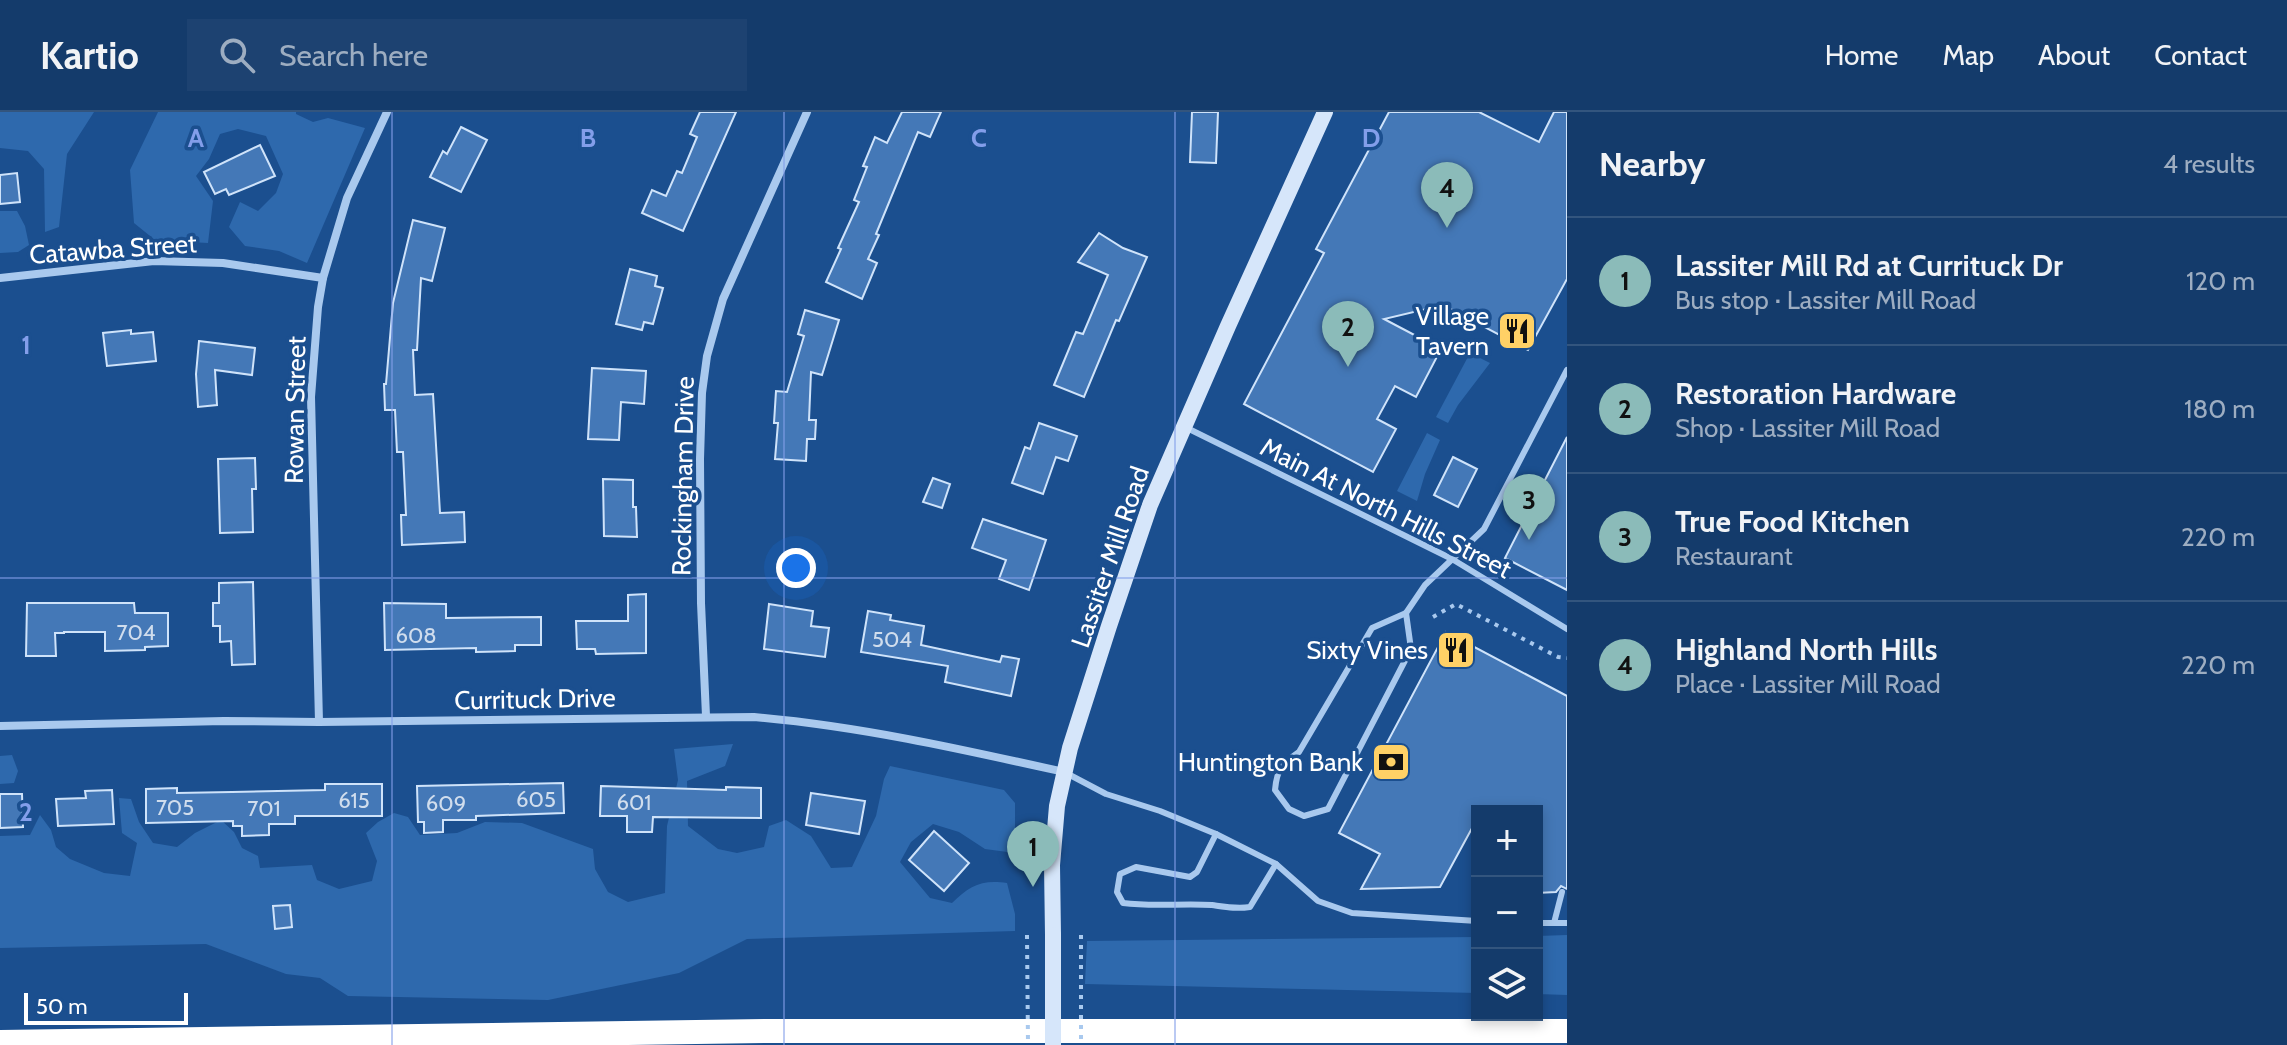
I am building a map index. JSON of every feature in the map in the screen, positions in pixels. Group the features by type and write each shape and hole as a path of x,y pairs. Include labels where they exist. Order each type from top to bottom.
{"highway":[{"path":"0,1042 768,1031 1567,1031"}],"main road":[{"name":"Lassiter Mill Road","path":"1053,1045 1053,843 1057,806 1075,731 1141,532 1184,427 1325,112"}],"street":[{"name":"Rowan Street","path":"319,722 311,397 315,341 323,278 347,198 387,112"},
{"name":"Rockingham Drive","path":"706,716 700,459 702,393 707,356 723,299 807,112"},
{"name":"Catawba Street","path":"0,278 154,261 223,263 323,278"},
{"name":"Currituck Drive","path":"0,726 754,717 886,734 1065,772"}],"lane":[{"path":"1406,613 1411,649 1328,809 1304,816 1289,809 1275,790 1276,776 1283,764 1299,752 1372,628 1406,613 1425,585 1484,529 1567,370"},
{"name":"Main At North Hills Street","path":"1184,427 1452,559 1567,629"},
{"path":"1065,772 1106,794 1160,811 1216,834 1276,864 1318,901 1352,913 1471,921"},
{"path":"1216,834 1197,872 1190,877 1136,867 1120,874 1117,892 1123,903 1213,905 1235,909 1250,907 1276,864"},
{"path":"1554,923 1562,892"},
{"path":"1543,923 1567,923"}],"path":[{"path":"1433,617 1456,604 1558,657 1567,658"},
{"path":"1027,935 1028,1045"},
{"path":"1081,935 1081,1045"}],"shaded area":[{"path":"0,112 94,112 67,154 59,227 45,232 44,169 28,151 0,148"},
{"path":"158,112 296,112 313,122 328,118 365,128 307,263 279,251 245,246 229,227 240,202 258,211 276,193 283,174 266,136 238,129 220,134 209,159 196,176 213,201 208,243 155,240 134,223 130,170"},
{"path":"0,211 17,211 25,226 29,245 18,252 0,253"},
{"path":"1470,353 1490,363 1448,423 1436,417"},
{"path":"1427,433 1440,440 1417,501 1397,491"},
{"path":"733,744 725,766 687,781 688,826 718,849 737,853 764,847 769,826 786,820 811,836 831,868 852,867 876,816 890,766 1004,790 1015,803 1015,853 985,849 959,832 933,824 911,842 900,862 930,898 952,903 976,885 1007,883 1015,914 1015,931 747,939 679,973 548,1000 348,996 320,978 286,974 206,944 0,948 0,836 30,835 40,815 51,830 56,847 70,859 104,873 130,876 137,843 122,833 119,798 131,799 139,822 153,843 177,847 195,833 221,820 234,832 242,848 258,856 260,868 312,865 317,880 339,889 372,881 377,861 366,833 394,813 408,817 420,835 457,833 485,822 522,823 593,849 595,869 608,892 628,902 665,893 667,826 678,780 674,749"},
{"path":"12,755 18,771 14,783 0,784 0,756"},
{"path":"1567,935 1567,995 1543,994 1543,936"},
{"path":"1471,937 1471,993 1085,984 1087,941"}],"building":[{"path":"700,112 736,112 683,231 642,213 652,190 666,196 677,171 682,173 697,137 690,134"},
{"path":"902,112 941,112 930,137 918,132 876,234 879,235 868,259 877,263 862,299 826,282 859,202 854,200 875,137 887,143"},
{"path":"1192,112 1218,112 1216,163 1190,162"},
{"path":"1389,112 1479,112 1539,142 1554,112 1567,112 1567,279 1528,350 1443,305 1384,319 1441,349 1416,397 1395,386 1377,419 1396,429 1373,472 1244,404 1324,253 1316,249"},
{"path":"461,127 487,140 461,192 430,177 443,151 447,154"},
{"path":"260,145 275,176 229,195 226,189 215,194 204,172"},
{"path":"17,173 20,202 0,204 0,175"},
{"path":"413,220 445,228 432,281 421,278 417,350 413,350 415,395 433,394 440,513 464,512 465,542 402,545 401,515 406,515 403,452 397,452 395,410 385,410 384,384 393,303"},
{"path":"1099,233 1123,248 1147,257 1119,321 1116,320 1084,397 1054,385 1076,332 1083,334 1108,275 1078,262"},
{"path":"630,269 657,276 655,286 663,288 653,324 644,322 642,330 616,324"},
{"path":"805,310 839,320 822,375 811,372 809,420 816,420 815,439 807,439 806,461 775,459 778,423 774,423 776,391 787,392 804,336 798,334"},
{"path":"131,330 131,334 153,332 156,361 107,366 103,333"},
{"path":"199,341 255,348 252,375 215,370 217,405 198,407 196,374"},
{"path":"592,368 646,371 644,404 621,402 619,440 588,439"},
{"path":"1039,423 1077,436 1068,461 1056,457 1043,494 1012,483 1025,447 1030,449"},
{"path":"1567,437 1567,590 1505,558"},
{"path":"1453,457 1477,469 1458,507 1434,495"},
{"path":"255,458 253,532 220,533 218,459"},
{"path":"933,478 950,484 942,508 923,502"},
{"path":"603,479 633,480 637,537 604,536"},
{"path":"983,519 1046,540 1029,590 999,579 1006,560 972,548"},
{"path":"253,582 255,664 232,665 231,641 220,642 220,626 213,626 213,603 219,603 219,583"},
{"path":"646,594 646,653 596,654 595,649 577,649 576,621 628,621 628,595"},
{"path":"27,603 134,603 135,613 168,613 168,646 105,651 105,632 64,632 55,633 56,656 26,656"},
{"path":"384,603 446,604 446,618 541,617 541,645 515,645 515,651 476,652 476,648 385,650"},
{"path":"769,604 813,611 811,626 829,628 825,657 764,649"},
{"path":"868,611 891,615 890,620 924,626 921,645 1000,662 1002,656 1019,659 1011,696 945,682 948,666 861,652"},
{"path":"1446,632 1567,696 1567,889 1561,886 1556,892 1543,893 1543,805 1471,805 1471,830 1440,887 1361,889 1380,854 1339,833"},
{"path":"563,783 564,813 443,820 443,832 424,833 424,822 418,822 417,786"},
{"path":"325,784 382,784 382,816 295,816 295,824 269,824 269,835 242,836 242,826 233,826 233,821 146,823 146,789 177,788 177,793 325,790"},
{"path":"601,786 726,790 726,787 761,788 761,818 653,817 652,832 627,832 627,816 600,816"},
{"path":"112,790 114,824 58,826 56,799 86,798 85,791"},
{"path":"811,793 865,801 859,834 806,825"},
{"path":"0,794 22,794 23,827 0,828"},
{"path":"934,831 969,863 944,891 909,860"},
{"path":"290,905 292,927 275,929 273,906"}],"place":[{"name":"Highland North Hills","path":"1447,228"},
{"name":"Village Tavern","path":"1517,331"},
{"name":"Restoration Hardware","path":"1348,367"},
{"name":"True Food Kitchen","path":"1529,540"},
{"name":"Sixty Vines","path":"1456,650"},
{"name":"Huntington Bank","path":"1391,762"},
{"name":"Lassiter Mill Rd at Currituck Dr","path":"1033,887"}]}
